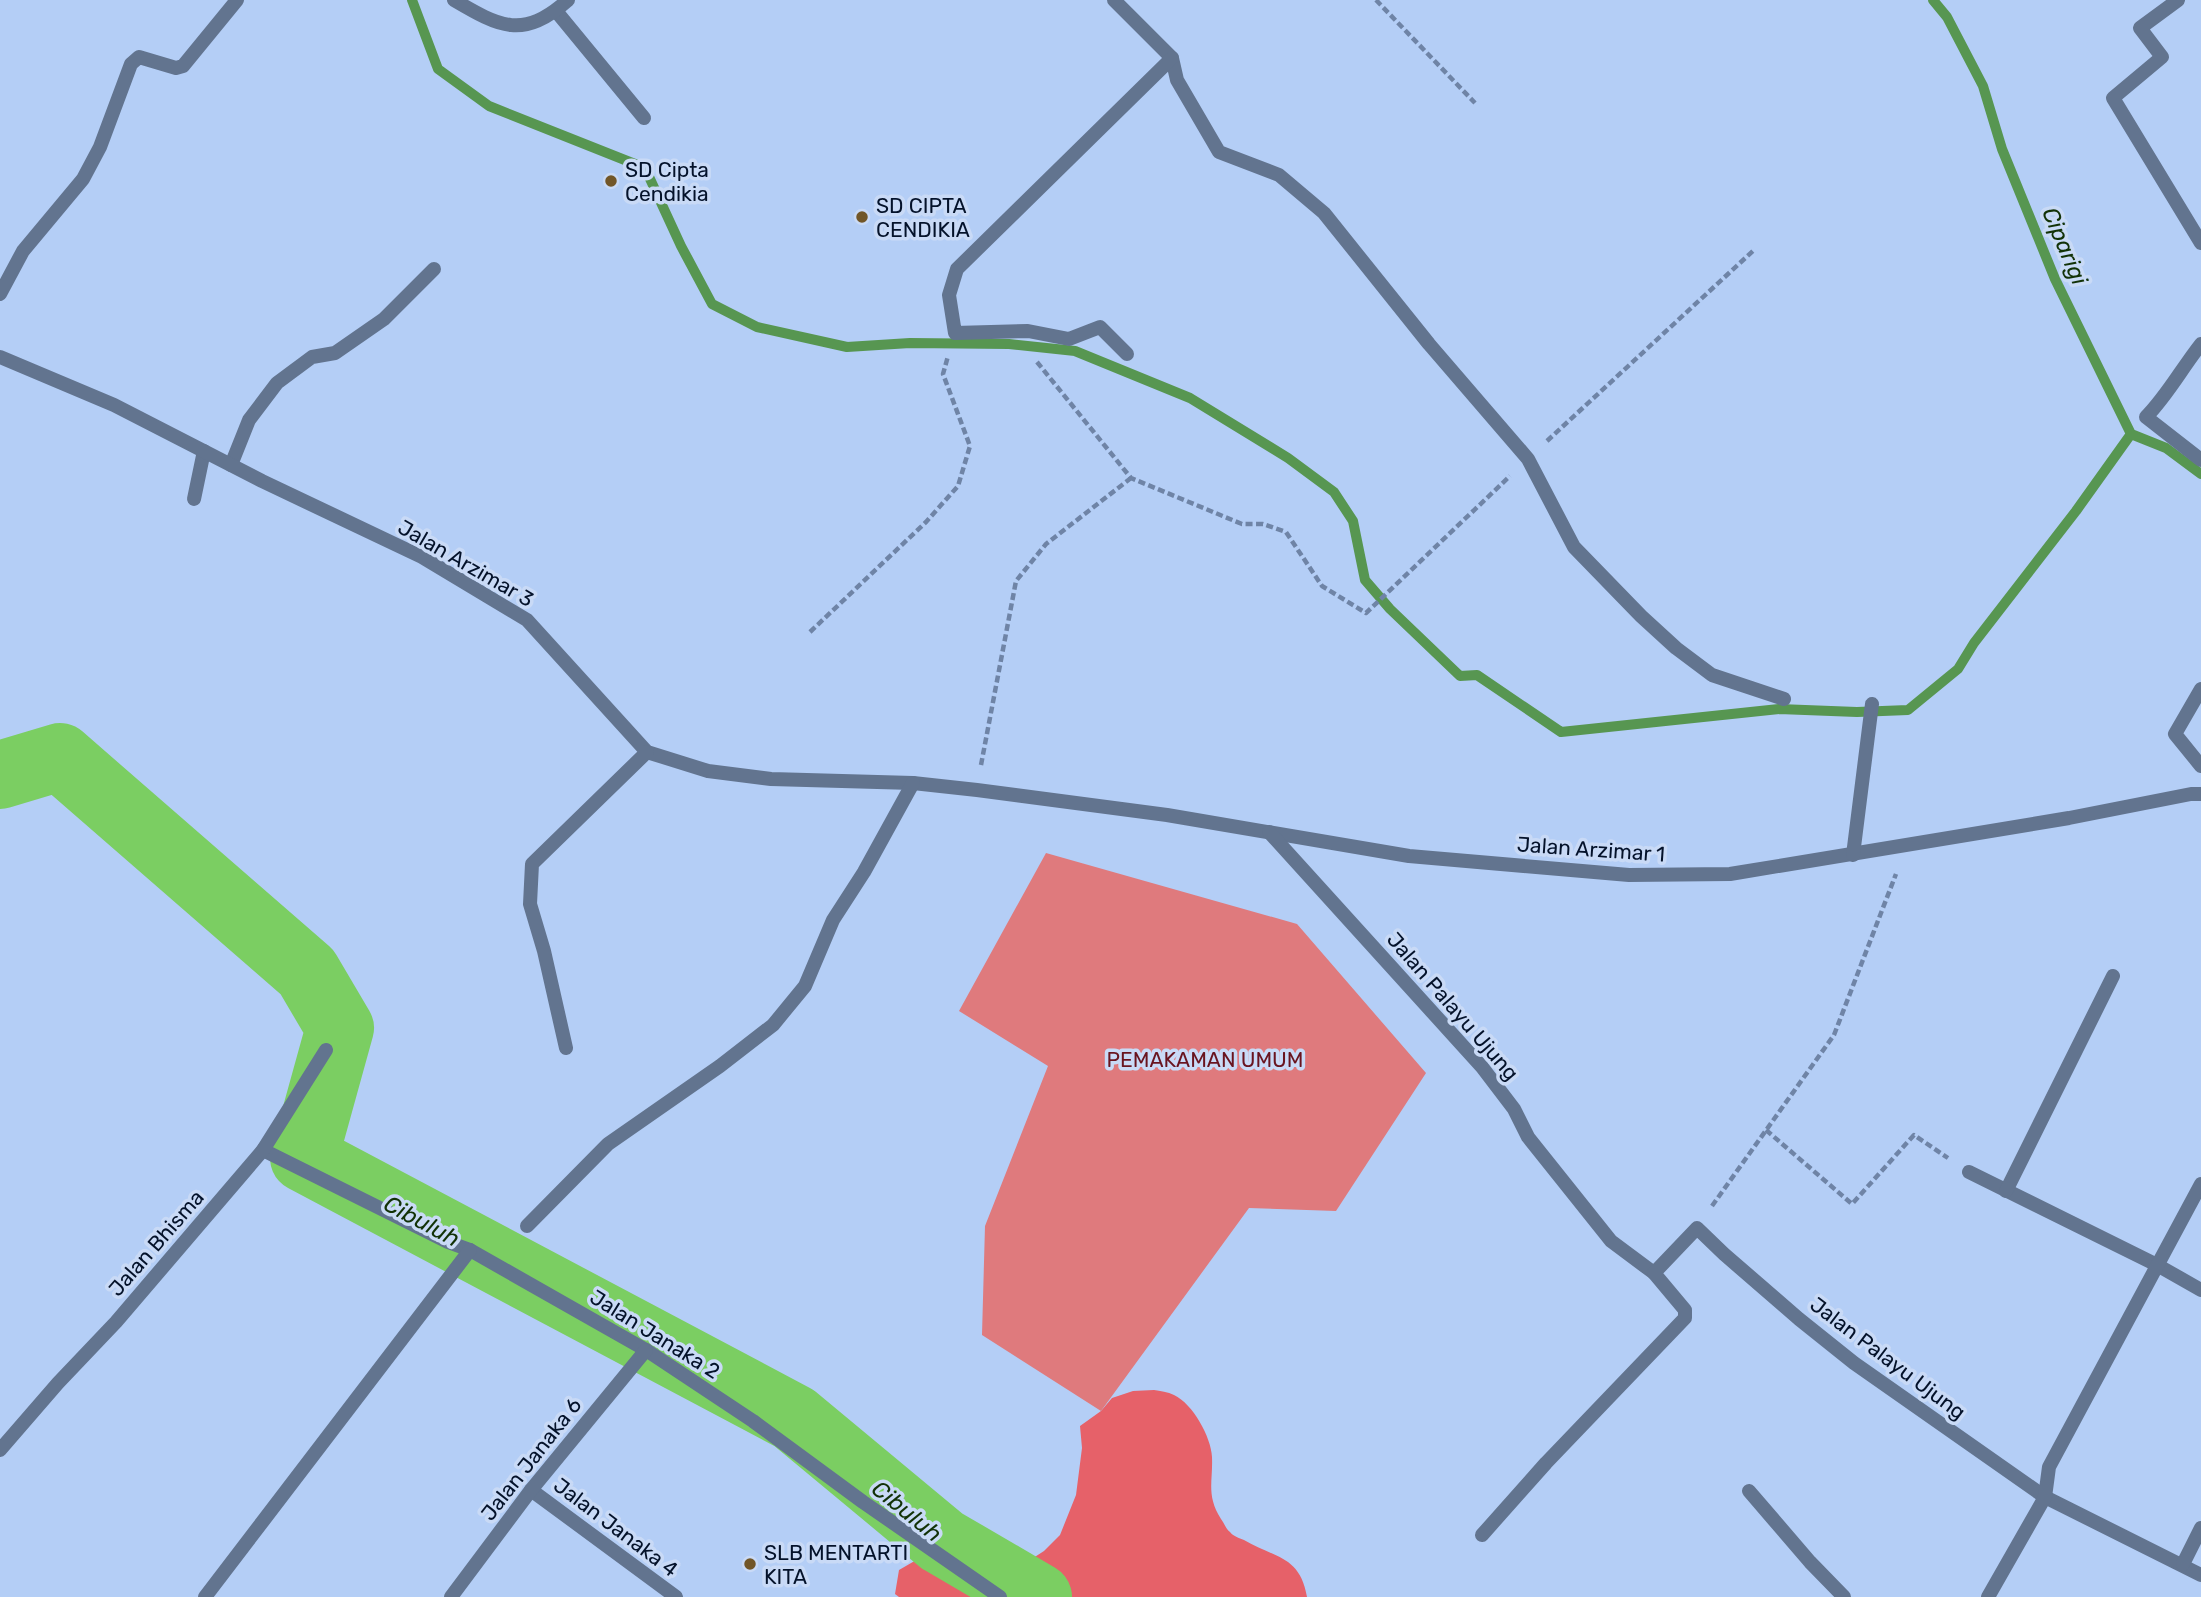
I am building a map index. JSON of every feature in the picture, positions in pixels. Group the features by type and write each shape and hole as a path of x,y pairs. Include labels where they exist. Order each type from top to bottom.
{"street":[{"path":"0,294 23,251 83,178 100,147 131,64 139,57 176,68 183,66 237,0"},
{"path":"454,0 490,21 519,26 556,11 568,0"},
{"path":"1114,0 1172,58 1177,80 1219,152 1279,174 1324,213 1429,344 1528,459 1574,547 1676,648 1712,675 1784,699"},
{"path":"2178,0 2140,28 2162,57 2113,98 2201,243"},
{"path":"556,11 644,118"},
{"path":"1126,354 1100,327 1069,339 1028,331 955,333 949,295 957,269 1172,58"},
{"path":"231,465 249,420 277,383 312,357 335,353 384,319 434,269"},
{"path":"2201,344 2146,417 2201,460"},
{"name":"Jalan Arzimar 3","path":"0,357 114,405 422,557 527,620 647,752"},
{"path":"194,499 204,451"},
{"path":"2201,689 2175,734 2201,766"},
{"path":"1853,855 1872,704"},
{"path":"566,1048 544,951 530,904 532,864 647,752 708,771 771,779 913,783 977,790"},
{"path":"527,1227 608,1144 720,1066 773,1025 805,986 833,920 864,872 913,783"},
{"name":"Jalan Arzimar 1","path":"977,790 1167,815 1409,856 1629,875 1730,874 2201,794"},
{"name":"Jalan Palayu Ujung","path":"1269,832 1482,1067 1514,1109 1528,1137 1611,1241 1654,1273 1685,1310 1685,1318 1555,1453 1482,1535"},
{"path":"2006,1191 2113,976"},
{"name":"Jalan Bhisma","path":"0,1450 116,1322 262,1150 326,1050"},
{"name":"Jalan Janaka 2","path":"262,1150 448,1242 470,1250 646,1350 753,1421 863,1502 1000,1597"},
{"path":"1969,1172 2157,1265 2201,1290"},
{"path":"1988,1597 2045,1497 2049,1467 2201,1184"},
{"path":"1654,1273 1697,1228"},
{"name":"Jalan Palayu Ujung","path":"1697,1228 1724,1254 1854,1363 2045,1497 2201,1575"},
{"path":"205,1597 470,1250"},
{"name":"Jalan Janaka 6","path":"452,1597 531,1490 646,1350"},
{"name":"Jalan Janaka 4","path":"531,1490 676,1597"},
{"path":"1749,1491 1844,1597"},
{"path":"2183,1564 2201,1528"}],"path":[{"path":"1376,0 1475,103"},
{"path":"1037,362 1131,478 1242,524 1264,524 1286,532 1322,586 1366,613 1754,250"},
{"path":"810,632 926,522 958,486 970,446 943,374 949,354"},
{"path":"977,790 1016,582 1046,544 1131,478"},
{"path":"1697,1228 1834,1035 1908,844"},
{"path":"1766,1130 1852,1204 1914,1135 1969,1172"}],"green space":[{"name":"PEMAKAMAN UMUM","path":"1046,853 1297,924 1426,1073 1336,1211 1249,1208 1101,1411 982,1335 985,1226 1048,1066 959,1011"}],"shaded area":[{"path":"1154,1390 1181,1399 1205,1431 1212,1457 1213,1503 1227,1529 1234,1536 1292,1565 1304,1583 1307,1597 899,1597 895,1594 899,1570 918,1559 940,1557 1002,1565 1027,1562 1044,1551 1060,1535 1076,1495 1082,1448 1080,1426 1101,1411 1112,1398 1133,1391"}],"waterway":[{"path":"412,0 438,69 489,106 645,168 681,246 712,304 757,327 847,347 910,343 1009,344 1075,351 1190,398 1288,458 1334,492 1353,521 1365,580 1390,609 1460,676 1477,675 1561,732 1779,709 1857,712 1908,710 1958,669 1974,643 2076,511 2131,434"},
{"name":"Ciparigi","path":"1933,0 1947,17 1983,86 2002,149 2055,279 2131,434 2166,448 2201,474"},
{"name":"Cibuluh","path":"0,775 60,757 307,972 340,1028 304,1158 794,1418 942,1541 1038,1597"}],"place":[{"name":"SD Cipta Cendikia","path":"611,181"},
{"name":"SD CIPTA CENDIKIA","path":"862,217"},
{"name":"SLB MENTARTI KITA","path":"750,1564"}]}
